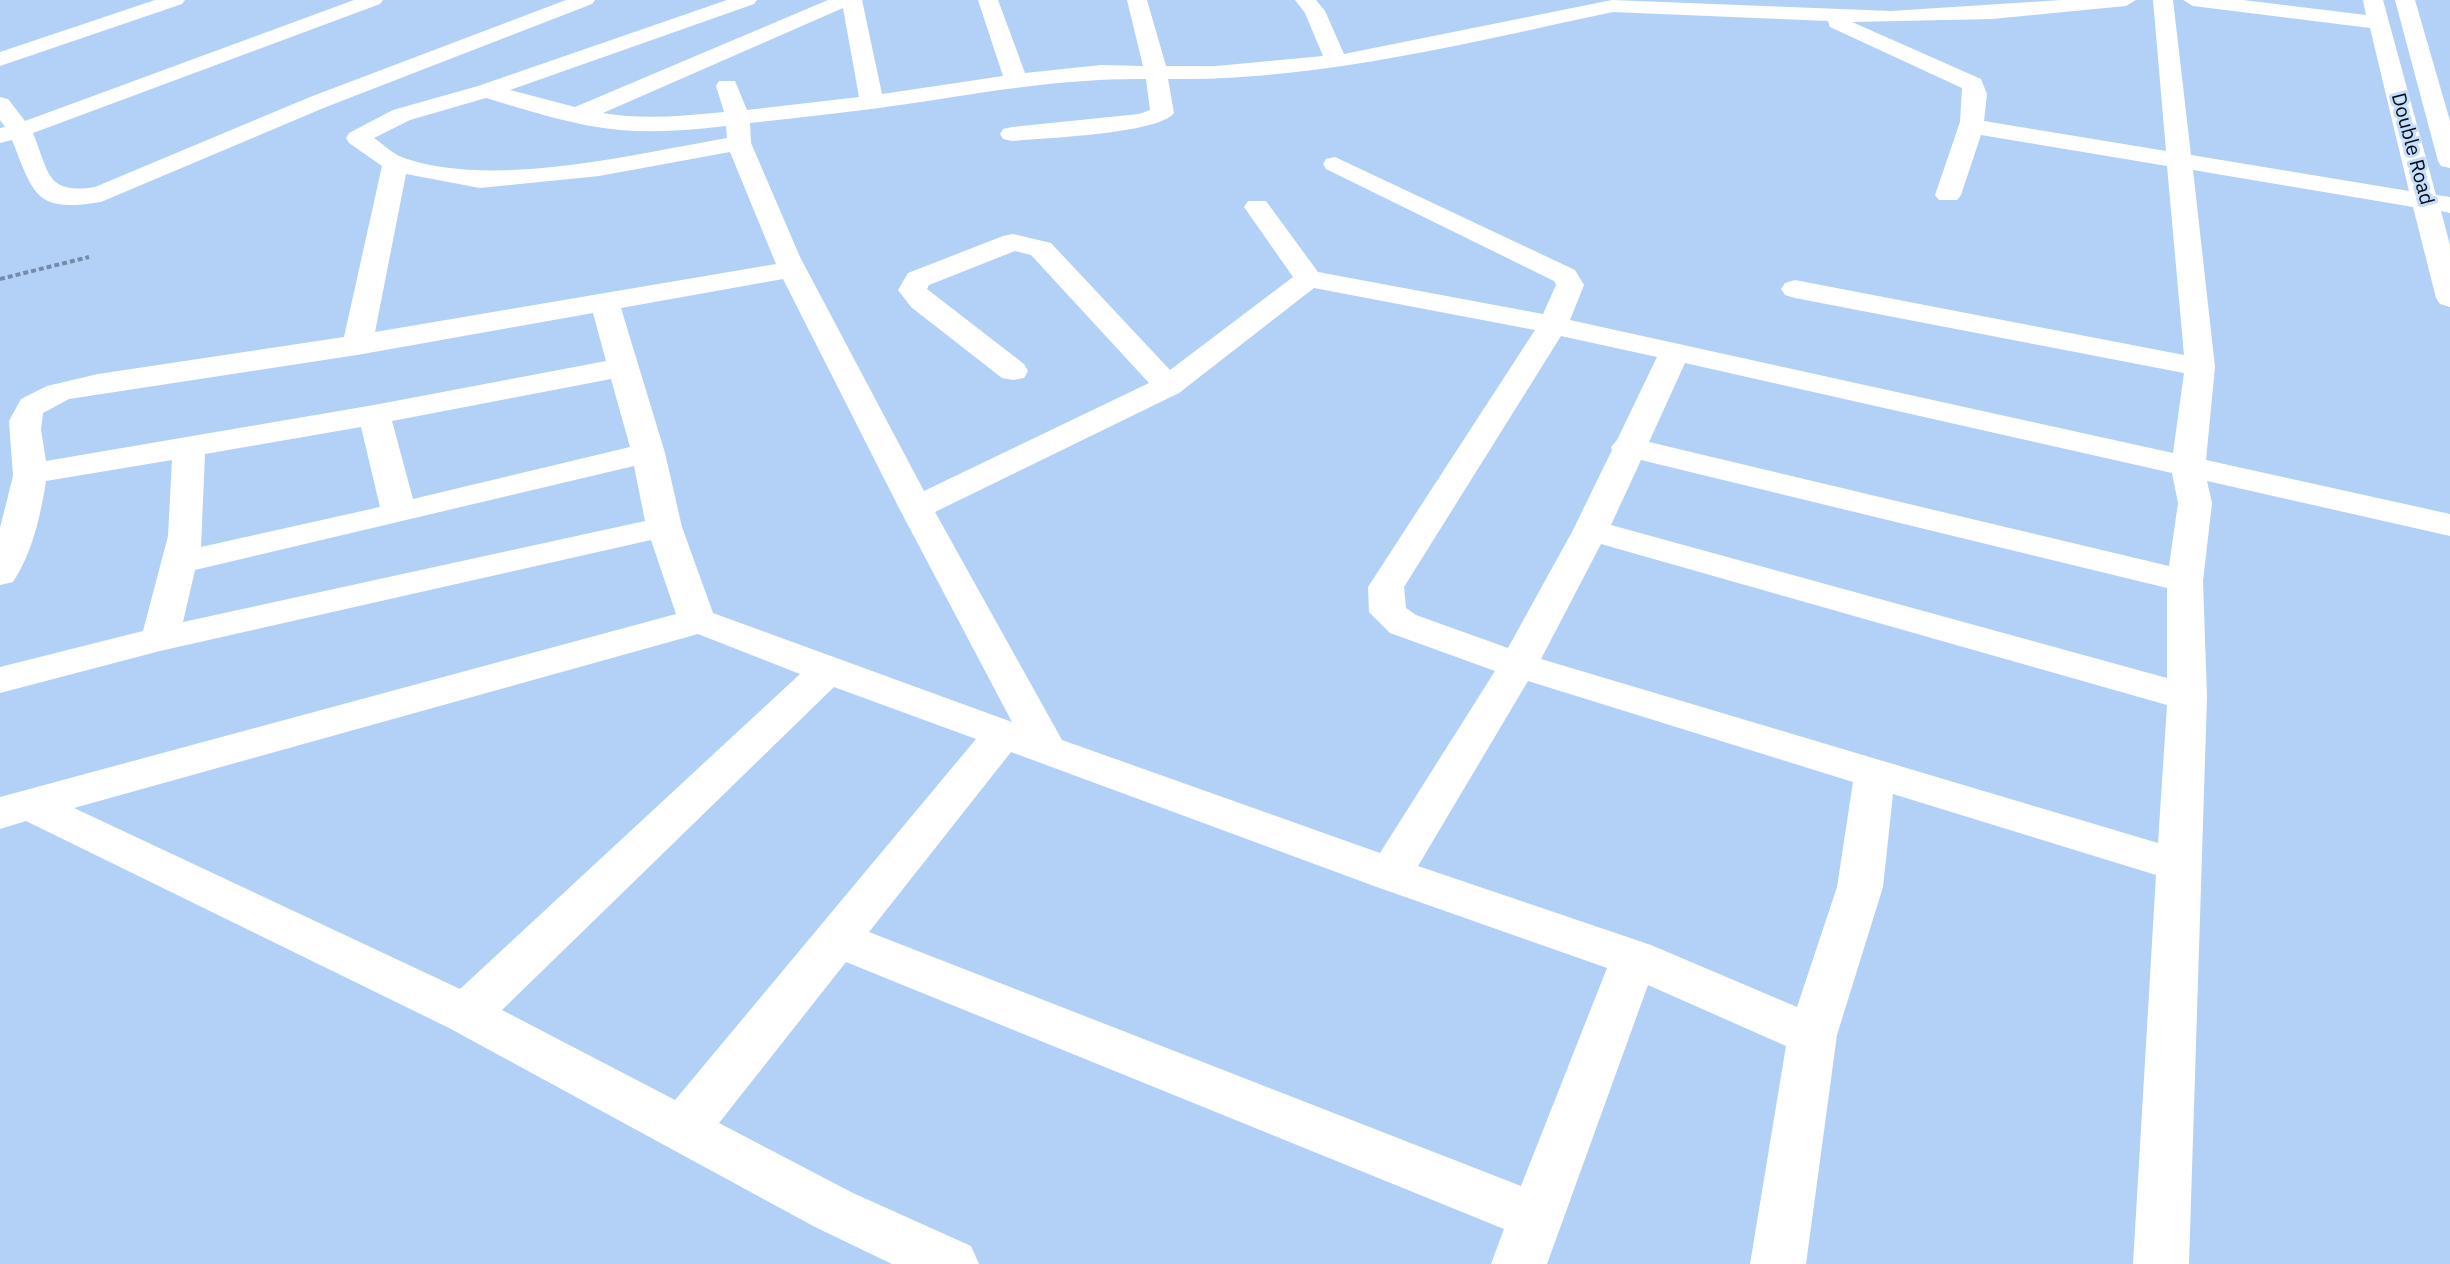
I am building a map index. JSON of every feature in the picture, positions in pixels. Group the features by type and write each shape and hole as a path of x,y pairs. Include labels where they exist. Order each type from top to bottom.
{"street":[{"path":"10,133 373,0"},
{"path":"0,104 10,133 43,187 55,196 77,198 101,194 318,102 585,0"},
{"path":"747,0 388,122 367,130 358,138 395,164 480,180 502,179 599,168 738,131 872,102 1016,80 1101,72 1230,73 1336,61 1419,48 1613,6 1891,17 1992,13 2126,0"},
{"path":"577,115 845,0"},
{"path":"852,0 872,102"},
{"path":"988,0 1016,80"},
{"path":"1012,134 1156,118 1162,113 1156,72 1137,0"},
{"path":"1305,0 1315,11 1336,61"},
{"path":"2161,1264 2187,697 2185,581 2195,503 2188,468 2200,367 2163,0"},
{"path":"2193,0 2379,23 2417,52"},
{"name":"Double Road","path":"2405,0 2417,52 2450,161"},
{"path":"0,59 166,1"},
{"path":"1816,15 1973,84 1977,92 1970,126 1948,195"},
{"name":"Double Road","path":"2379,23 2438,203 2450,298"},
{"path":"727,86 738,131 792,269 916,508 1047,749"},
{"path":"486,91 620,123 738,131"},
{"path":"1970,126 2438,203"},
{"path":"357,346 395,164"},
{"path":"1335,164 1555,269 1565,276 1570,285 1553,325 1386,587 1388,612 1403,624 1518,665 2177,865"},
{"path":"1257,207 1309,279 1553,325 2450,525"},
{"path":"1013,371 921,301 912,290 918,279 1013,242 1041,249 1168,386"},
{"path":"0,574 9,554 30,474 25,432 29,409 40,398 97,385 357,346 792,269"},
{"path":"916,508 1168,386 1309,279"},
{"path":"1795,289 2200,367"},
{"path":"605,304 648,453 664,527 698,622"},
{"path":"1390,874 1518,665 1591,530 1627,447 1675,352"},
{"path":"30,474 374,415 624,367"},
{"path":"374,415 399,513"},
{"path":"160,639 186,536 189,447"},
{"path":"1627,447 2185,581"},
{"path":"180,563 648,453"},
{"path":"0,680 160,639 664,527"},
{"path":"1591,530 2187,697"},
{"path":"15,809 698,622 714,625 828,670 1390,874 1634,958 1812,1035"},
{"path":"466,1014 828,670"},
{"path":"682,1130 1003,734"},
{"path":"1778,1264 1812,1035 1860,887 1875,773"},
{"path":"15,809 466,1014 834,1210 951,1264"},
{"path":"836,938 1527,1241 1634,958"}],"path":[{"path":"0,279 89,257"}]}
